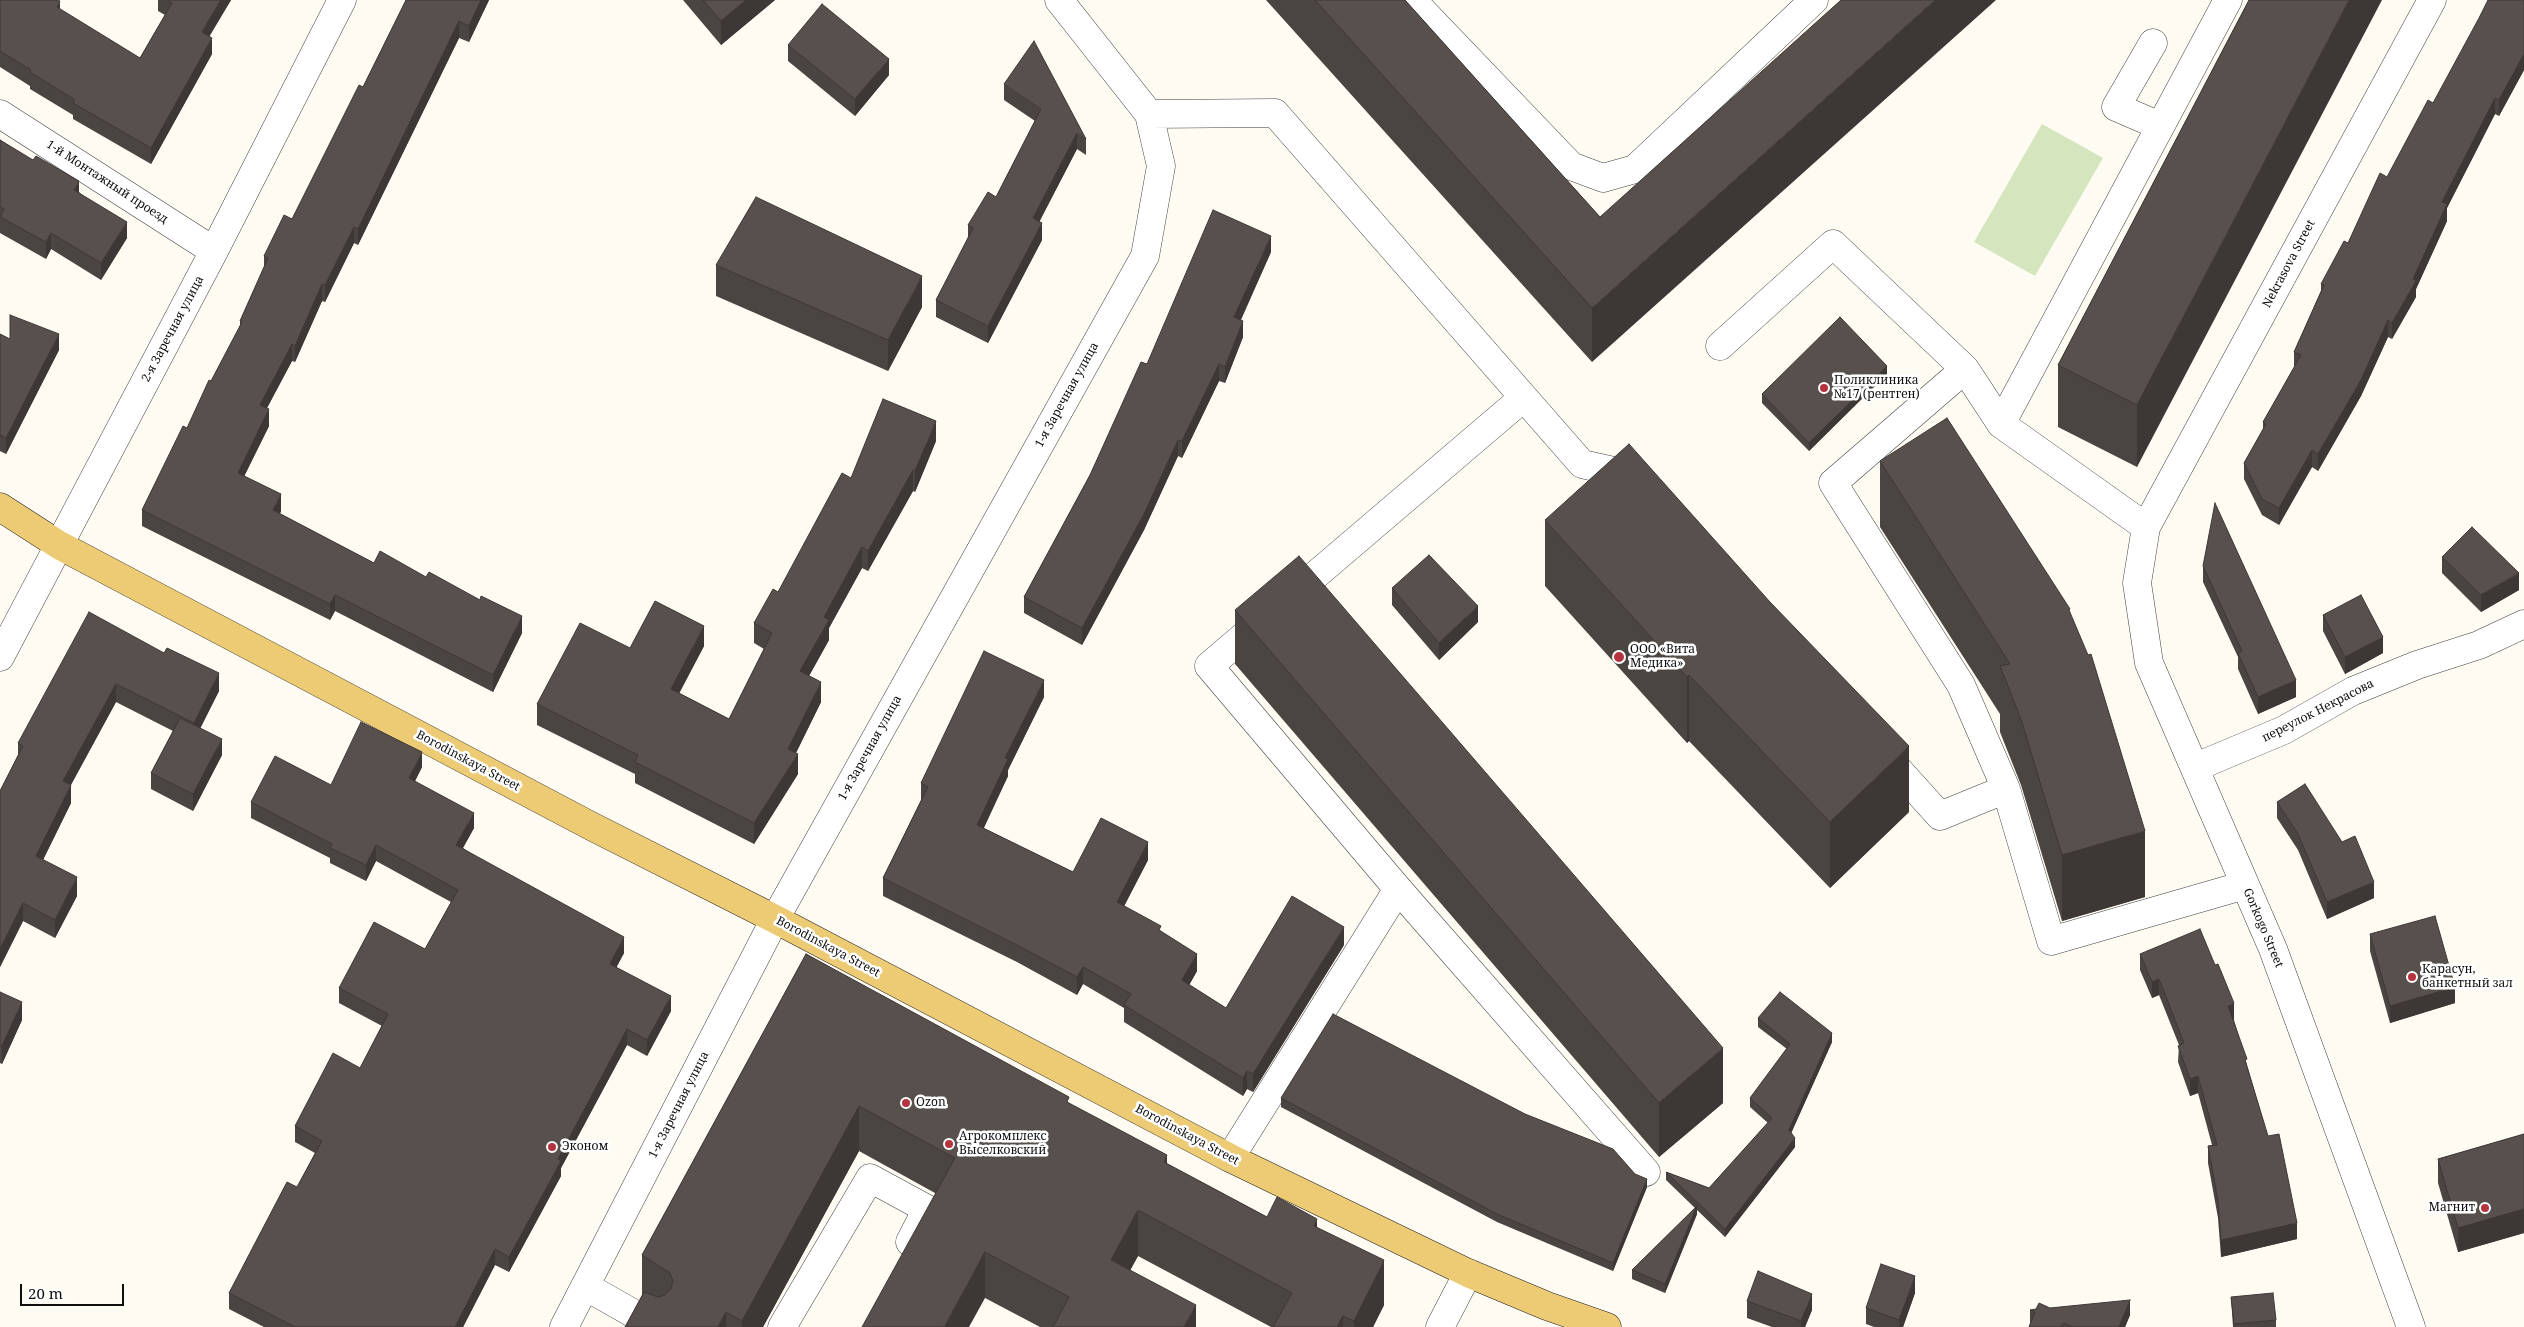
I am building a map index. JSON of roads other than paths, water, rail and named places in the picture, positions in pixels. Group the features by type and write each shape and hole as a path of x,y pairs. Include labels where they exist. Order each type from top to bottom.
{"main road":[{"name":"Borodinskaya Street","path":"0,507 59,545 591,826 775,919 1230,1158 1468,1273 1547,1306 1607,1327"}],"street":[{"name":"2-я Заречная улица","path":"0,657 214,251 342,0"},
{"path":"1412,0 1571,166 1603,178 1635,169 1814,0"},
{"path":"2001,424 2228,0"},
{"name":"Nekrasova Street","path":"2146,527 2432,0"},
{"path":"1071,4 1149,114 1275,113 1582,464 1631,475 1650,497"},
{"path":"2153,44 2116,107 2160,126"},
{"name":"1-й Монтажный проезд","path":"0,114 214,251"},
{"name":"1-я Заречная улица","path":"564,1327 775,919 1145,256 1161,166 1149,114"},
{"path":"1720,346 1833,244 1965,369 2001,424 2146,527"},
{"path":"1965,369 1832,483 1961,685 2006,789 2051,941 2245,885"},
{"path":"1523,398 1208,666 1398,889 1646,1172"},
{"name":"Gorkogo Street","path":"2146,527 2137,583 2149,663 2196,767 2273,949 2411,1327"},
{"name":"переулок Некрасова","path":"2196,767 2284,730 2353,691 2417,665 2479,644 2524,624"},
{"path":"1868,736 1940,816 2006,789"},
{"path":"1230,1158 1398,889"},
{"path":"782,1327 870,1178 927,1209 900,1260"},
{"path":"1440,1327 1468,1273"},
{"path":"585,1286 656,1327"}],"place":[{"name":"Поликлиника №17 (рентген)","path":"1824,388"},
{"name":"ООО «Вита Медика»","path":"1619,657"},
{"name":"Карасун, банкетный зал","path":"2412,977"},
{"name":"Ozon","path":"906,1103"},
{"name":"Агрокомплекс Выселковский","path":"949,1144"},
{"name":"Эконом","path":"552,1147"},
{"name":"Магнит","path":"2485,1208"}]}
